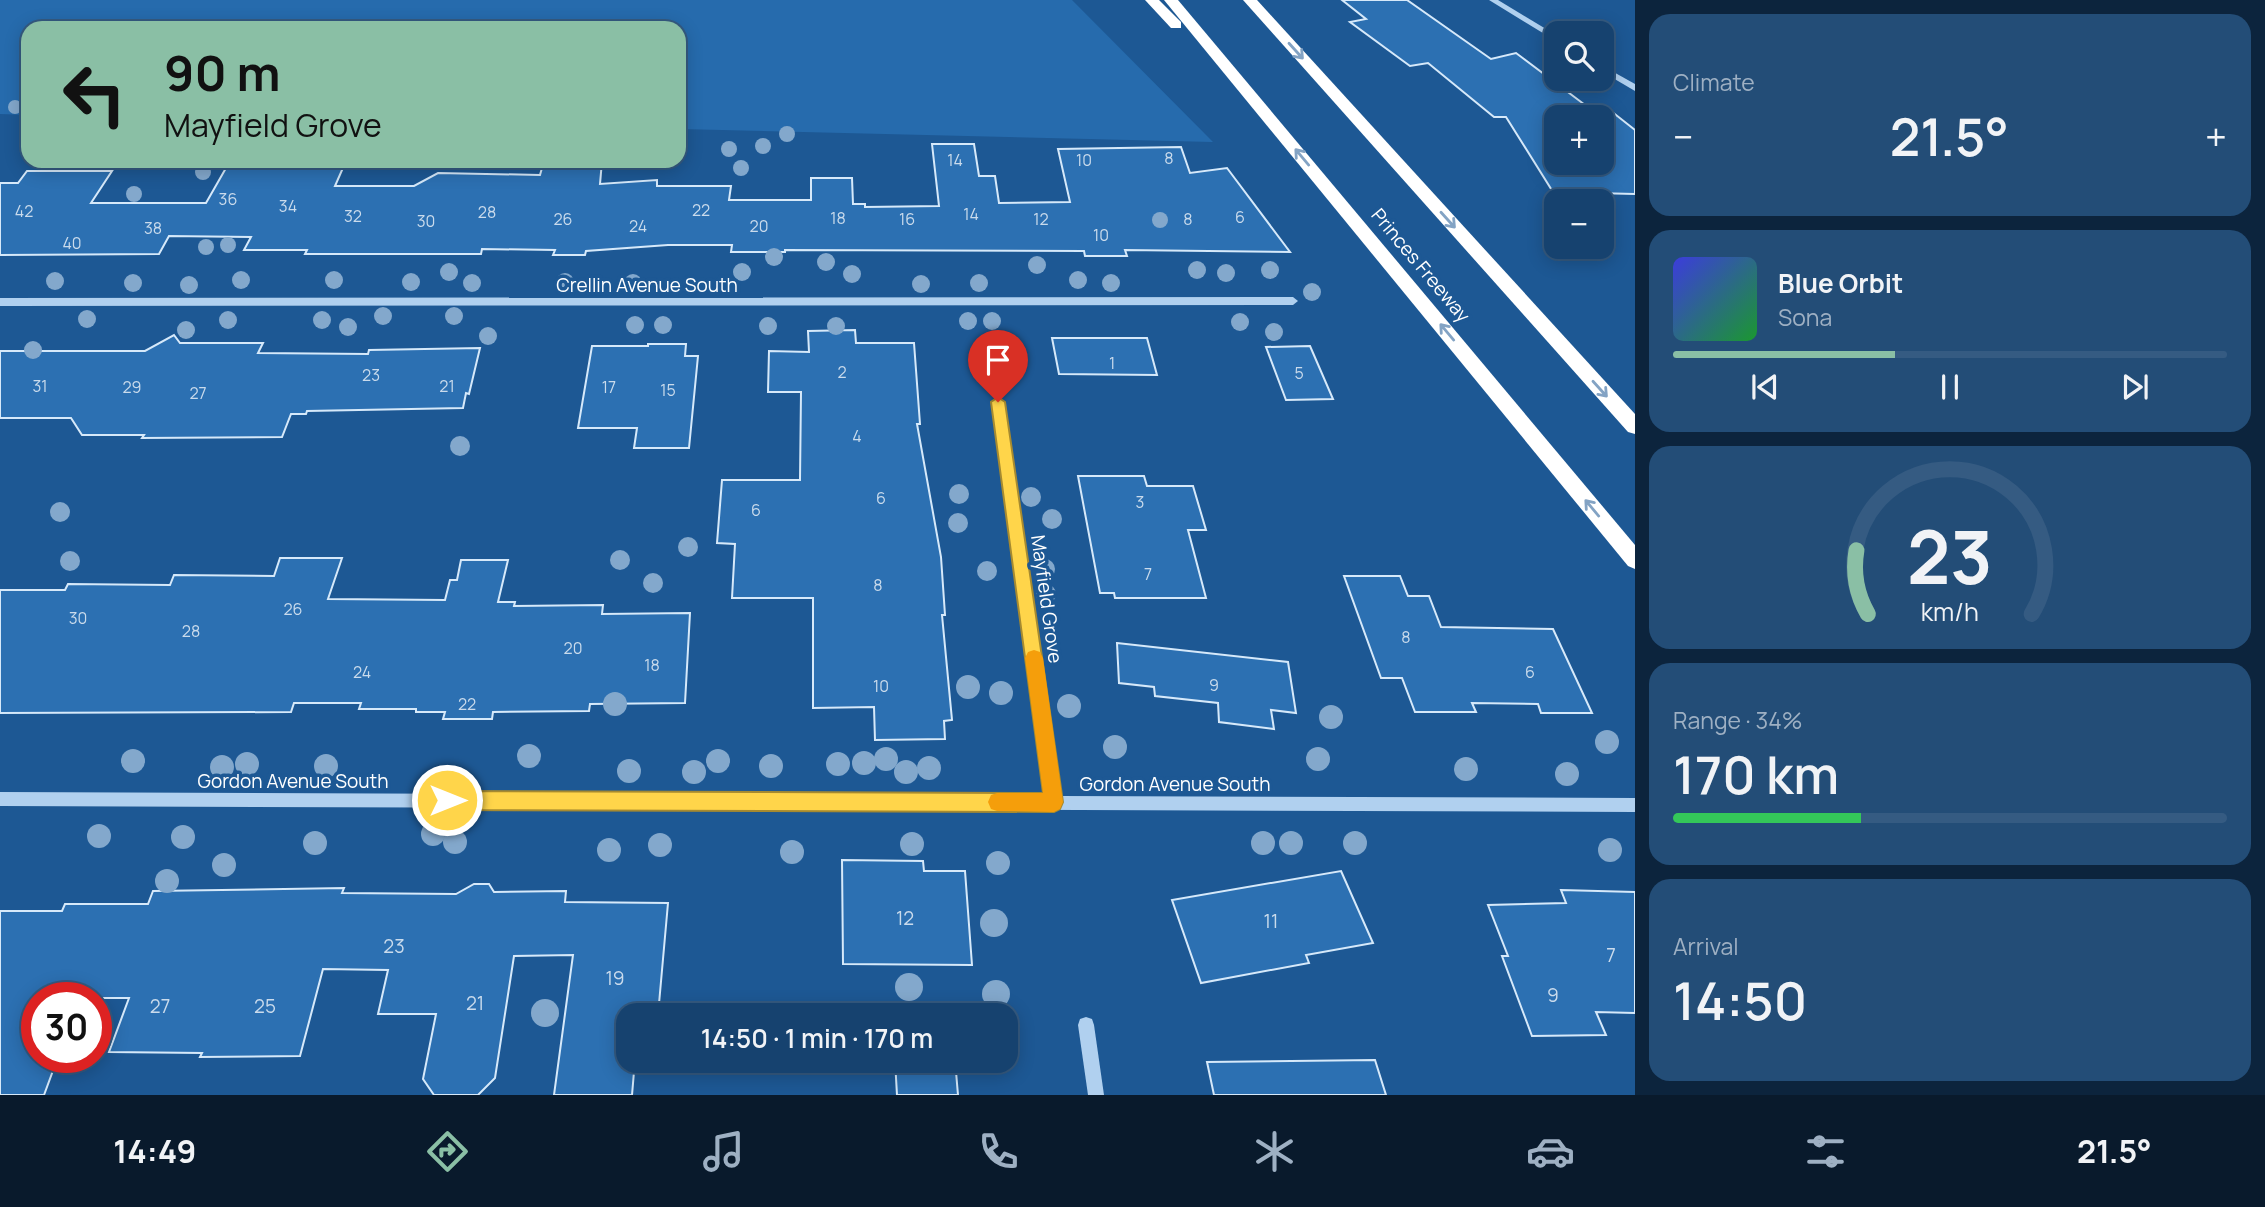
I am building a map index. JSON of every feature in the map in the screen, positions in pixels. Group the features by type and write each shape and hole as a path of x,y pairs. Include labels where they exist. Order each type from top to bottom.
{"highway":[{"path":"1152,0 1278,128"},
{"name":"Princes Freeway","path":"1171,0 1635,560"},
{"path":"1250,0 1633,424"}],"street":[{"path":"1493,0 1544,32"},
{"path":"1614,75 1635,88"},
{"name":"Crellin Avenue South","path":"0,302 1293,301"},
{"name":"Mayfield Grove","path":"998,402 1054,802"},
{"name":"Gordon Avenue South","path":"0,799 1635,805"},
{"path":"1086,1025 1096,1095"}],"shaded area":[{"path":"0,0 1072,0 1213,142 686,129 686,21 21,21 21,115 0,114"}],"building":[{"path":"1342,0 1407,0 1491,59 1516,53 1544,74 1544,91 1566,91 1585,105 1544,105 1544,175 1614,175 1614,113 1635,130 1635,194 1614,193 1614,189 1551,189 1506,117 1494,117 1428,63 1410,66 1350,22 1366,19"},
{"path":"932,144 974,144 979,176 995,176 999,203 1070,202 1058,149 1181,147 1190,173 1227,168 1290,252 1125,250 1127,256 1085,256 1084,251 731,252 732,245 668,245 586,251 585,255 553,255 555,250 482,249 481,254 305,254 307,250 244,250 251,237 169,236 159,254 0,255 0,183 18,183 27,171 112,171 91,203 206,203 226,168 343,168 335,186 414,186 438,173 540,175 542,168 601,168 600,184 657,180 657,186 731,186 729,200 811,200 811,178 852,178 853,204 865,204 865,207 939,206"},
{"path":"855,330 856,343 914,343 920,424 917,424 941,557 945,615 942,615 952,720 944,721 945,739 875,740 874,707 813,708 813,598 732,598 735,544 717,543 722,480 800,480 801,392 768,392 769,351 809,352 808,331"},
{"path":"174,335 180,343 263,343 258,353 368,354 369,350 480,348 463,408 307,411 306,414 291,414 282,437 142,438 144,435 82,435 71,418 0,418 0,351 145,351"},
{"path":"1052,338 1147,338 1157,375 1059,374"},
{"path":"686,344 685,356 698,356 689,448 634,448 637,428 578,428 592,346"},
{"path":"1310,346 1333,399 1286,400 1266,347"},
{"path":"1078,476 1144,476 1147,486 1193,486 1206,530 1188,530 1206,598 1115,598 1114,593 1100,593"},
{"path":"280,558 342,558 328,599 445,600 450,580 457,580 461,560 508,560 498,602 515,602 514,606 603,605 602,614 690,613 685,703 590,704 589,711 493,712 492,719 443,719 445,712 416,712 416,709 359,709 361,703 294,703 291,712 0,713 0,590 65,590 68,584 170,585 174,575 274,576"},
{"path":"1344,576 1400,576 1408,596 1429,596 1441,627 1553,629 1592,713 1541,713 1538,704 1472,703 1476,712 1415,712 1402,678 1381,678"},
{"path":"1117,643 1288,662 1296,713 1271,710 1274,729 1219,722 1218,703 1155,696 1154,687 1119,683"},
{"path":"842,860 923,861 924,871 965,871 972,965 843,964"},
{"path":"1341,871 1373,943 1306,955 1309,963 1201,983 1172,900"},
{"path":"474,884 489,884 494,892 566,891 565,902 668,903 659,1003 616,1003 616,1073 634,1073 632,1095 554,1095 573,955 514,956 495,1078 478,1095 434,1095 423,1079 436,1014 378,1014 388,970 323,969 300,1056 200,1057 202,1053 112,1052 112,1044 129,998 112,998 112,982 21,982 21,1073 52,1073 44,1095 0,1095 0,911 62,911 65,904 148,904 153,891 344,888 342,893 456,894"},
{"path":"1561,890 1635,892 1635,1013 1596,1012 1606,1035 1532,1036 1502,956 1508,956 1488,905 1566,903"},
{"path":"1375,1060 1386,1095 1214,1095 1207,1062"},
{"path":"896,1073 956,1073 958,1095 897,1095"}],"slow traffic":[{"path":"997,802 1054,802 1034,658"}],"route":[{"path":"447,800 1054,802 998,402"}]}
